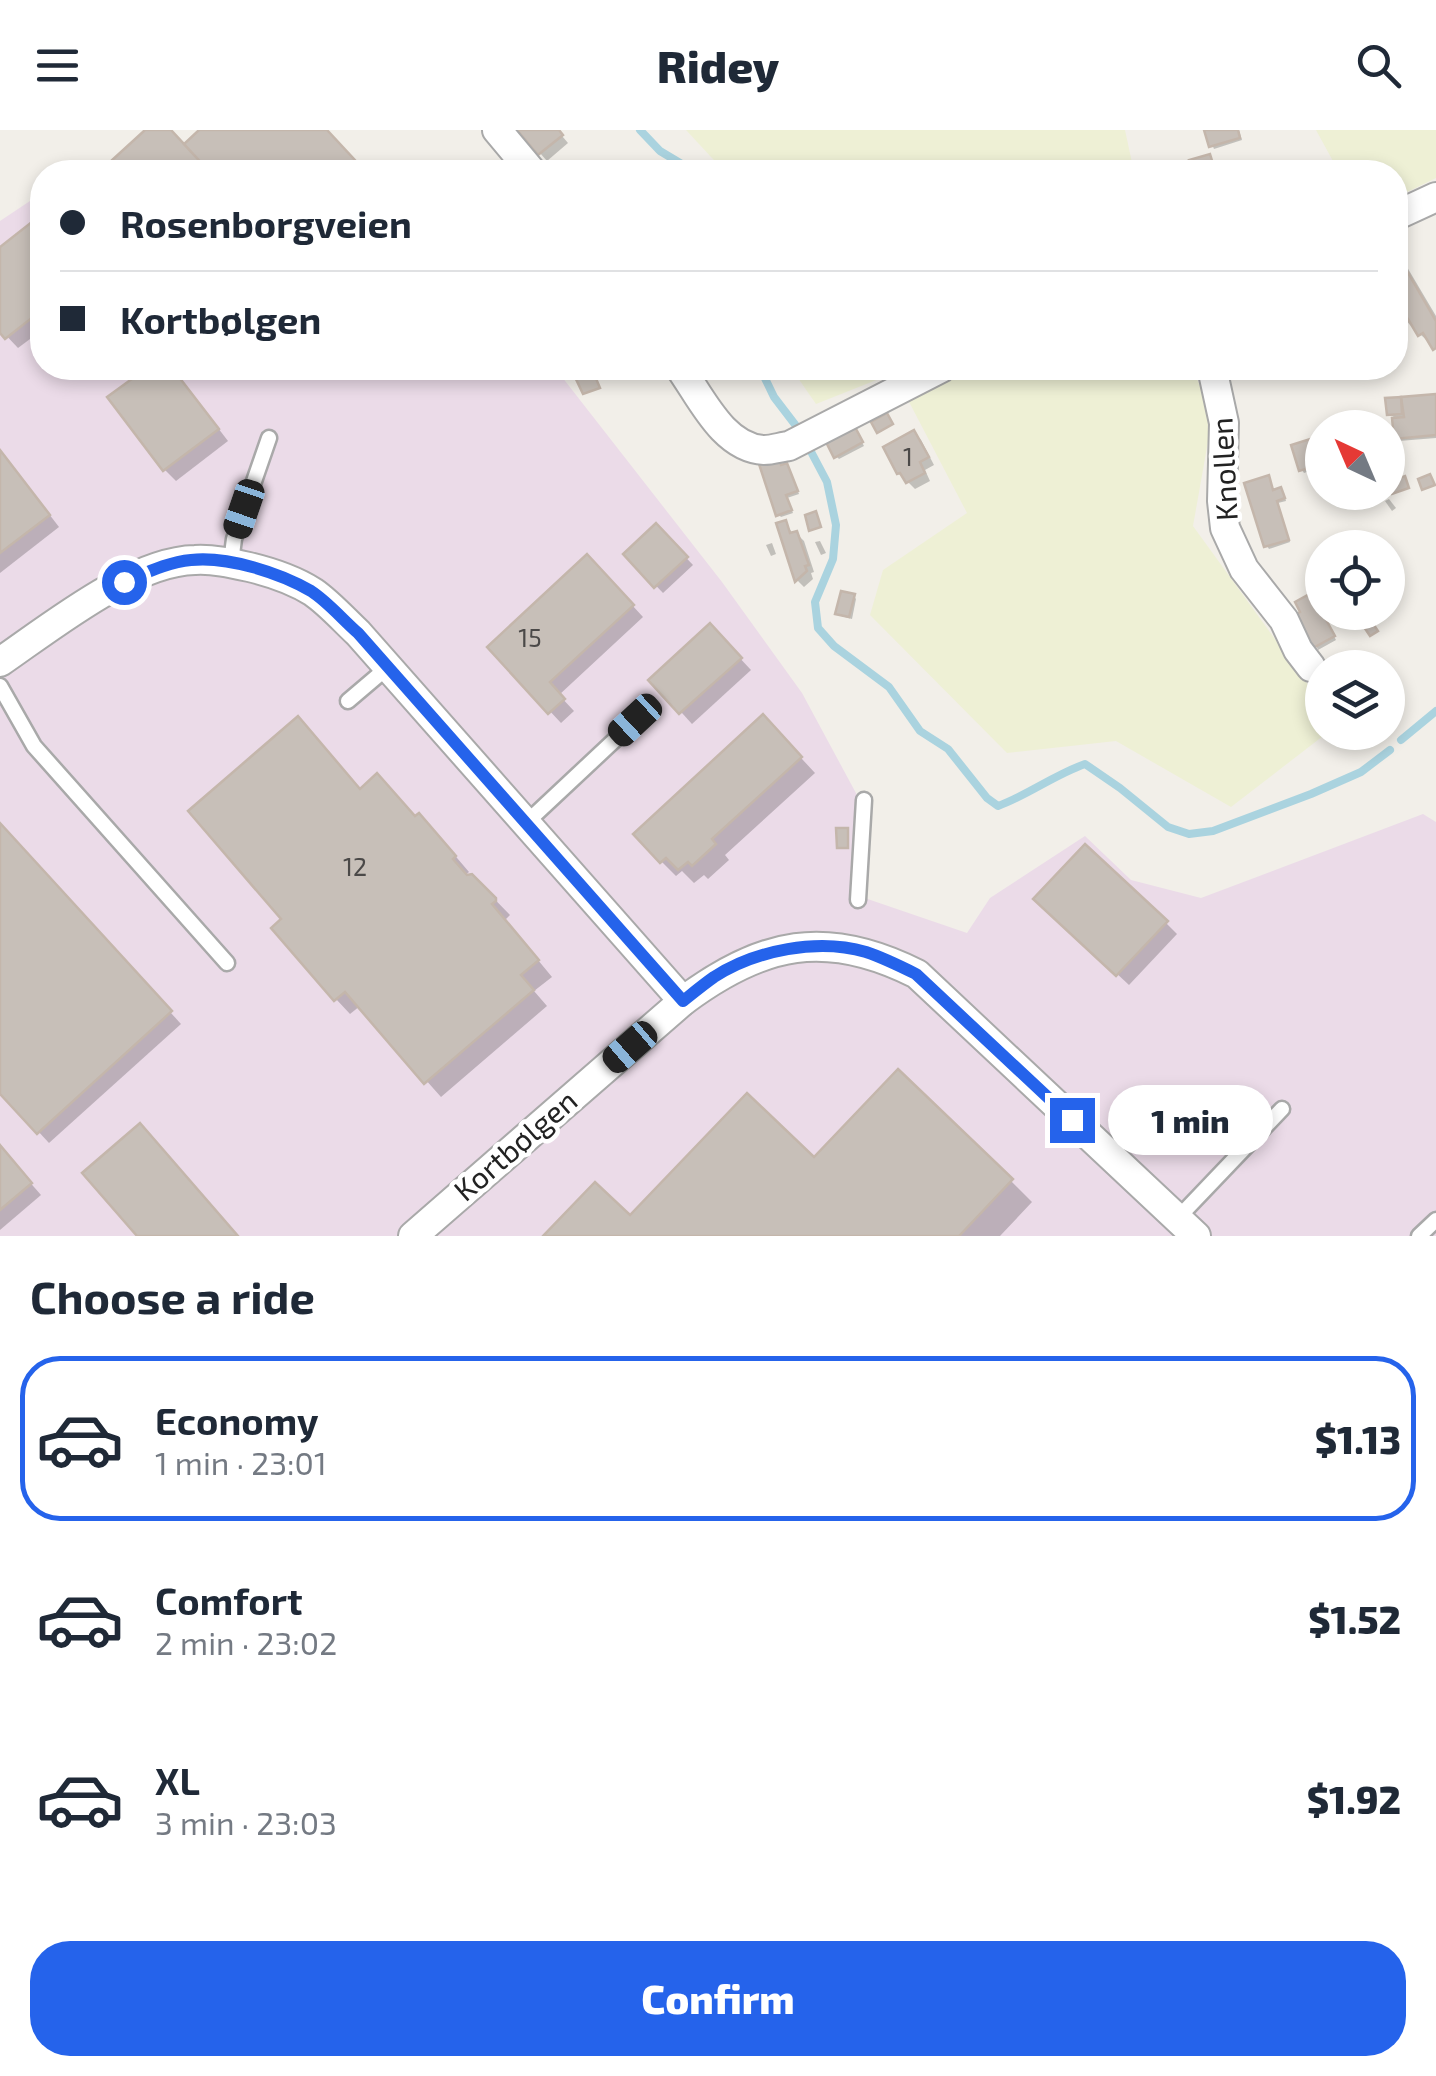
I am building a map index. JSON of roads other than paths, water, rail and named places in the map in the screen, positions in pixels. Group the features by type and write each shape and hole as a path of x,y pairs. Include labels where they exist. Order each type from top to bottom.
{"street":[{"path":"497,130 522,160"},
{"path":"1408,210 1436,196"},
{"path":"688,380 725,432 762,450 800,441 917,380"},
{"name":"Knollen","path":"1215,380 1224,422 1222,500 1226,528 1244,569 1284,620 1305,660"},
{"path":"0,662 83,606 156,568 193,560 230,562 272,572 313,592 358,633 683,1001"},
{"name":"Kortbølgen","path":"412,1236 683,1001 717,976 750,959 793,948 834,947 863,951 916,974 1186,1227"}],"lane":[{"path":"230,562 234,539 270,438"},
{"path":"348,701 388,667"},
{"path":"0,686 34,746 227,963"},
{"path":"525,824 635,720"},
{"path":"858,900 864,800"},
{"path":"1186,1227 1282,1109"},
{"path":"1419,1236 1436,1220"}],"waterway":[{"path":"640,130 675,160"},
{"path":"766,380 800,431"},
{"path":"808,446 827,482 836,525 833,559 815,602 818,628 834,646 889,687 920,731 948,749 998,806 1085,764 1168,827 1189,834 1213,831 1361,772 1390,750"},
{"path":"1405,737 1436,711"}]}
